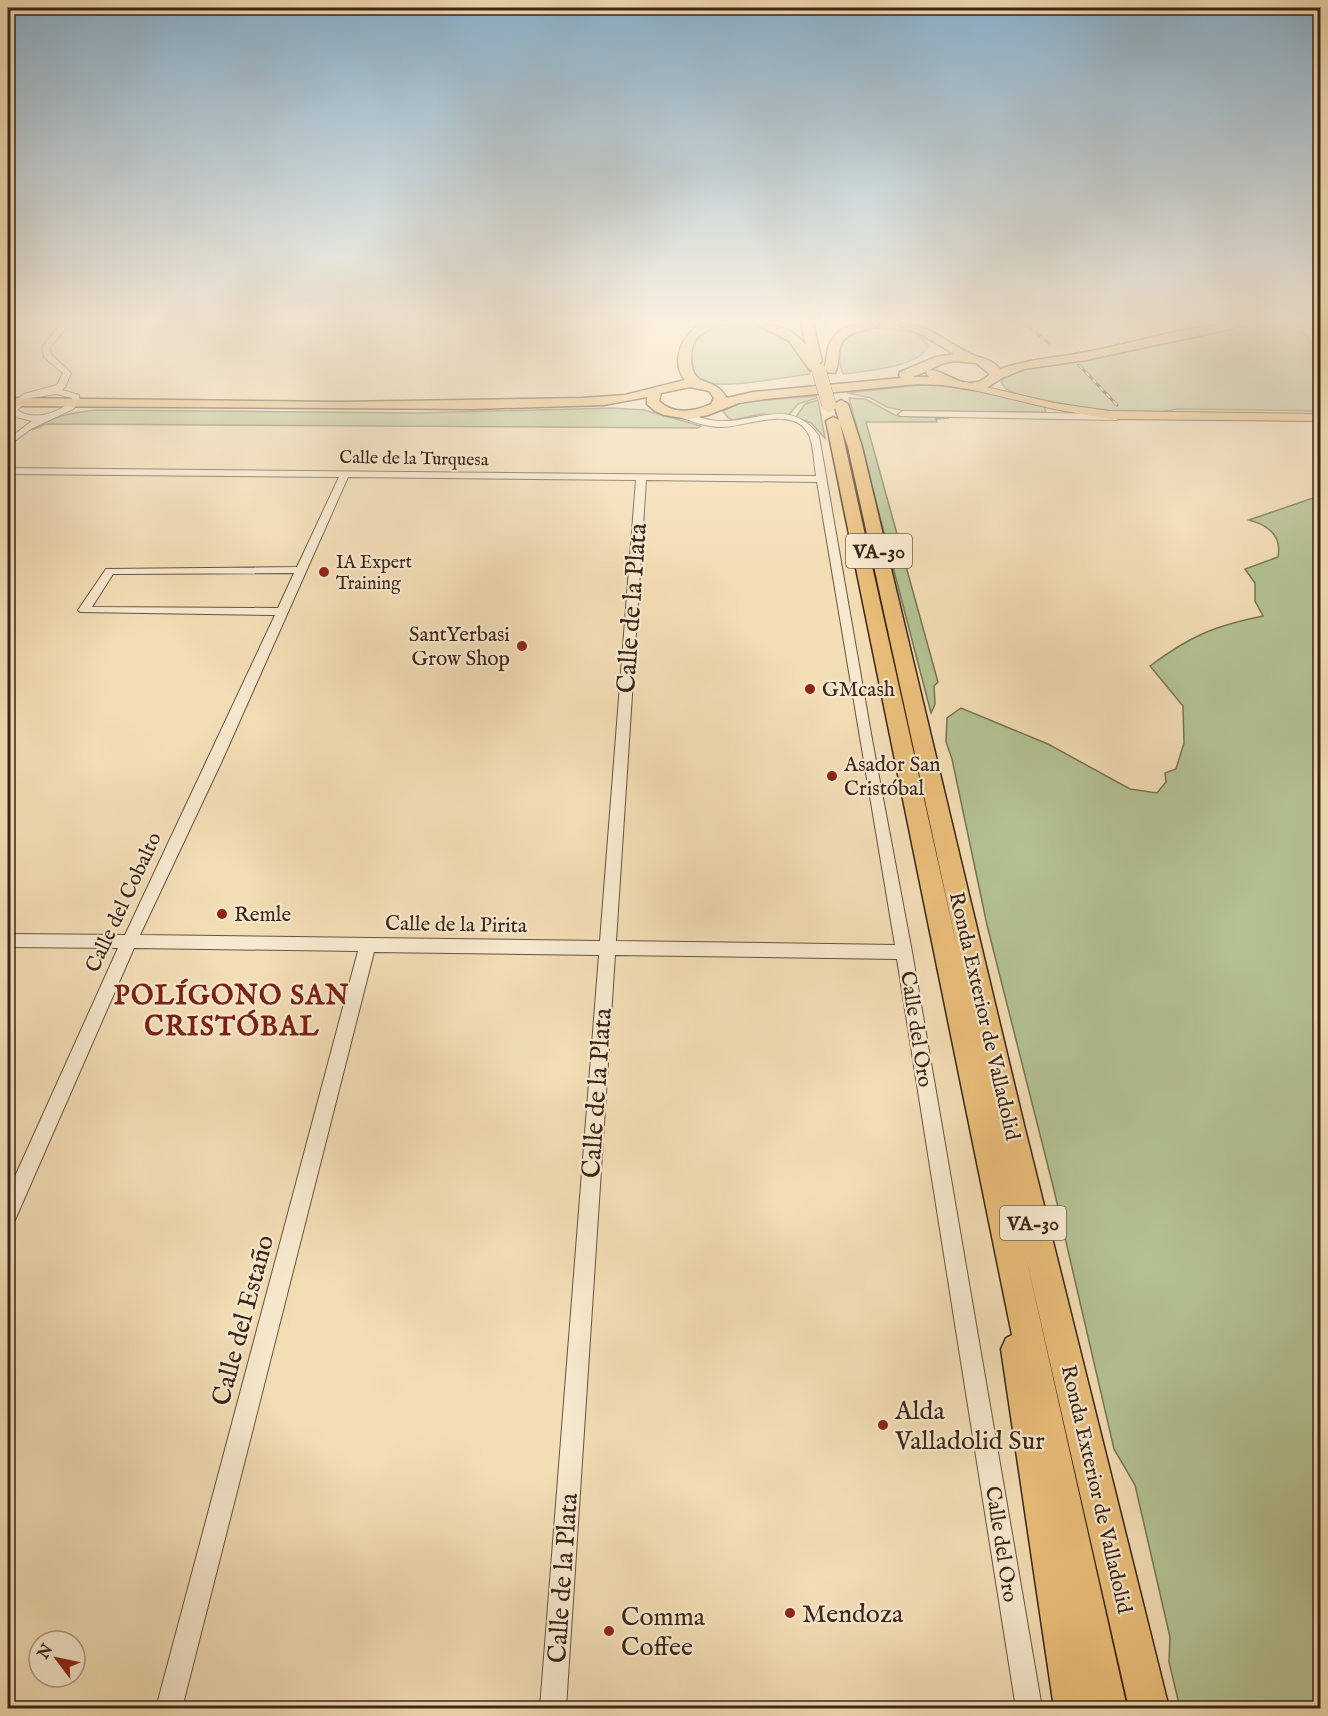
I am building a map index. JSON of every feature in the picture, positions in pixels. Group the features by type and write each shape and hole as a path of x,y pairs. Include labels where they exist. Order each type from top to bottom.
{"highway":[{"path":"12,408 493,404"},
{"path":"655,404 658,408"},
{"path":"715,408 717,404"},
{"path":"53,415 79,406 401,410 629,405 658,408 680,414 695,414 724,404"},
{"name":"Ronda Exterior de Valladolid","path":"835,404 911,736 1013,1137 1149,1708"},
{"name":"Ronda Exterior de Valladolid","path":"911,736 1013,1263 1107,1708"},
{"path":"1013,1263 1016,1342 1074,1708"}],"main road":[{"path":"1035,404 1054,411 1122,415 1320,418"}],"street":[{"path":"12,408 30,418 53,415"},
{"path":"8,443 19,424 12,408"},
{"path":"715,408 712,414 716,419 735,423"},
{"path":"903,414 1054,411"},
{"name":"Calle del Oro","path":"680,414 715,423 735,423 767,416 784,418 804,424 814,436 904,952 1029,1708"},
{"path":"8,443 33,423 53,415"},
{"name":"Calle de la Turquesa","path":"8,471 820,479"},
{"name":"Calle del Cobalto","path":"8,1213 129,942 345,474"},
{"name":"Calle de la Plata","path":"553,1708 641,477"},
{"path":"283,612 84,609 110,571 302,570"},
{"name":"Calle de la Pirita","path":"8,940 904,952"},
{"name":"Calle del Estaño","path":"168,1708 368,945"}],"green space":[{"path":"738,404 798,404 788,416 761,414 733,420 728,418 723,411"},
{"path":"805,404 819,404 825,438 811,423 796,417"},
{"path":"851,404 875,404 897,416 949,418 936,419 937,422 866,422 938,682 934,686 935,704 931,713"},
{"path":"882,404 1037,404 1044,406 1046,412 904,411"},
{"path":"1066,404 1320,404 1320,411 1178,409 1154,413 1101,411"},
{"path":"613,408 644,410 701,426 698,428 46,424 32,430 54,418 95,410 416,413"},
{"path":"1320,497 1320,1708 1180,1708 1169,1662 1170,1637 1135,1485 1114,1449 1054,1190 987,925 952,759 946,742 947,718 961,708 1048,744 1130,789 1157,793 1166,782 1165,773 1176,769 1184,743 1183,706 1150,666 1190,640 1216,628 1263,616 1255,601 1255,583 1245,569 1278,557 1278,543 1268,528 1249,520"}],"place":[{"name":"IA Expert Training","path":"324,572"},
{"name":"SantYerbasi Grow Shop","path":"522,646"},
{"name":"GMcash","path":"810,689"},
{"name":"Asador San Cristóbal","path":"832,776"},
{"name":"Remle","path":"222,914"},
{"name":"Alda Valladolid Sur","path":"883,1425"},
{"name":"Mendoza","path":"790,1613"},
{"name":"Comma Coffee","path":"609,1631"}],"district":[{"name":"POLÍGONO SAN CRISTÓBAL","path":"232,1010"}]}
